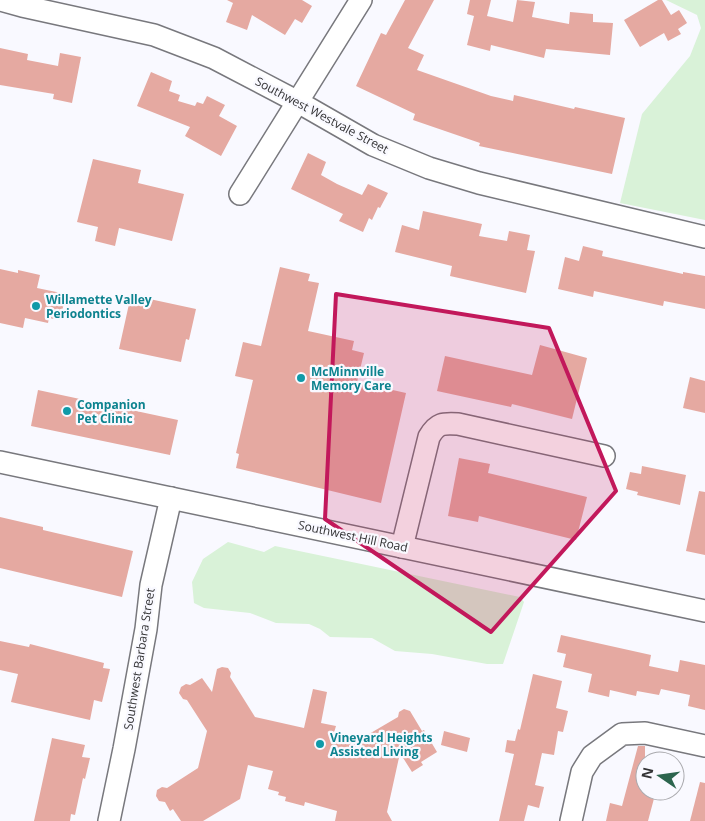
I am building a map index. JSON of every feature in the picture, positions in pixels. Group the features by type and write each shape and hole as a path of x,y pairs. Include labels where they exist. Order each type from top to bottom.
{"street":[{"name":"Southwest Westvale Street","path":"1,0 23,3 154,35 214,58 374,145 429,168 479,184 705,237"},
{"path":"240,194 361,0"},
{"path":"402,547 428,437 434,428 444,423 458,424 604,456"},
{"name":"Southwest Hill Road","path":"0,462 705,611"},
{"name":"Southwest Barbara Street","path":"108,821 124,750 141,657 151,585 171,498"},
{"path":"571,821 582,772 592,756 622,734 645,733 705,746"}],"highlighted area":[{"path":"336,294 549,328 616,491 491,632 325,519"}],"green space":[{"path":"666,0 705,0 705,220 620,203 642,114 690,56 701,28 697,15"},
{"path":"228,542 264,552 275,546 520,597 524,602 503,664 487,664 432,654 395,651 372,638 330,637 320,629 309,624 276,623 250,613 204,608 194,603 192,582 203,559"}],"building":[{"path":"227,0 302,0 312,6 302,23 295,19 285,35 252,15 247,30 226,22 233,3"},
{"path":"405,0 434,0 408,48 424,55 417,70 491,96 513,101 514,95 574,109 575,107 625,118 612,174 479,146 480,143 413,120 415,114 356,86 381,33 386,35"},
{"path":"470,0 491,0 487,16 513,22 517,0 535,2 532,17 569,24 570,12 593,14 593,22 613,23 610,55 546,49 544,58 491,45 490,51 467,45 474,16 467,14"},
{"path":"658,0 662,0 671,15 679,10 687,23 678,29 681,34 668,41 664,33 640,47 624,20"},
{"path":"0,48 28,54 27,60 58,66 60,53 81,57 72,103 53,99 54,94 0,85"},
{"path":"151,72 172,81 169,91 180,95 178,101 195,106 197,102 203,104 207,96 225,105 219,116 237,126 221,156 185,136 190,127 137,106"},
{"path":"308,153 326,162 321,175 337,184 362,195 368,184 388,193 372,220 369,218 363,232 339,221 343,214 291,189"},
{"path":"93,159 141,170 138,183 184,194 172,241 119,228 115,246 95,241 98,227 77,222"},
{"path":"423,211 482,224 479,236 507,241 509,231 530,235 527,250 535,251 526,293 450,276 452,266 395,252 402,225 419,230"},
{"path":"583,246 603,251 602,256 683,274 683,272 705,276 705,309 664,301 663,306 594,291 593,297 558,289 565,257 579,261"},
{"name":"McMinnville Memory Care","path":"280,267 310,274 308,281 319,283 308,331 354,341 352,350 364,353 357,382 406,393 381,503 236,468 239,454 236,453 253,380 235,376 243,342 261,346"},
{"name":"Willamette Valley Periodontics","path":"0,269 18,273 18,270 40,275 37,288 66,294 60,320 49,318 48,323 25,318 23,328 0,323"},
{"path":"131,295 196,309 189,340 186,339 181,362 119,349"},
{"path":"540,345 587,358 572,419 512,404 511,407 437,391 445,356 532,375"},
{"path":"690,377 705,381 705,413 683,408"},
{"path":"38,390 178,420 170,455 31,426"},
{"path":"459,458 490,464 488,473 587,497 576,540 479,516 478,522 448,516"},
{"path":"642,466 686,475 680,505 637,495 638,492 626,489 630,472 641,474"},
{"path":"699,491 705,492 705,555 686,551"},
{"path":"0,517 43,527 43,530 133,551 122,597 0,568"},
{"path":"561,635 651,655 649,666 678,672 680,660 705,665 705,710 688,706 690,695 661,689 659,695 637,691 636,696 610,690 609,697 588,692 592,674 563,667 566,654 557,652"},
{"path":"0,641 29,647 30,644 104,663 103,668 110,669 102,702 94,700 90,720 11,702 18,674 0,670"},
{"name":"Vineyard Heights Assisted Living","path":"222,667 228,668 231,673 230,677 255,717 304,728 313,689 327,692 321,723 336,726 333,736 357,741 398,717 399,712 404,709 410,711 437,752 421,762 423,765 412,772 400,753 387,812 392,821 335,821 337,811 305,802 304,806 285,801 286,797 278,795 279,792 268,789 273,771 248,765 240,799 203,821 181,821 173,809 170,811 165,802 159,801 156,796 157,790 162,787 167,788 198,768 207,731 187,700 183,699 179,693 181,687 186,684 190,685 202,678 212,692 217,669"},
{"path":"533,674 562,681 556,708 568,711 563,732 558,731 554,755 542,753 535,785 544,787 539,808 528,805 524,821 499,821 514,754 505,752 507,740 515,741 518,729 520,730"},
{"path":"444,731 470,738 467,752 441,745"},
{"path":"52,738 85,745 82,757 90,758 85,779 83,778 75,815 71,814 70,821 34,821"},
{"path":"638,746 645,746 645,751 637,751"},
{"path":"635,757 635,801 653,801 648,821 606,821 610,803 622,806"},
{"path":"700,782 705,783 705,821 690,821"}],"place":[{"name":"Willamette Valley Periodontics","path":"36,306"},
{"name":"McMinnville Memory Care","path":"301,378"},
{"name":"Companion Pet Clinic","path":"67,411"},
{"name":"Vineyard Heights Assisted Living","path":"320,744"}]}
